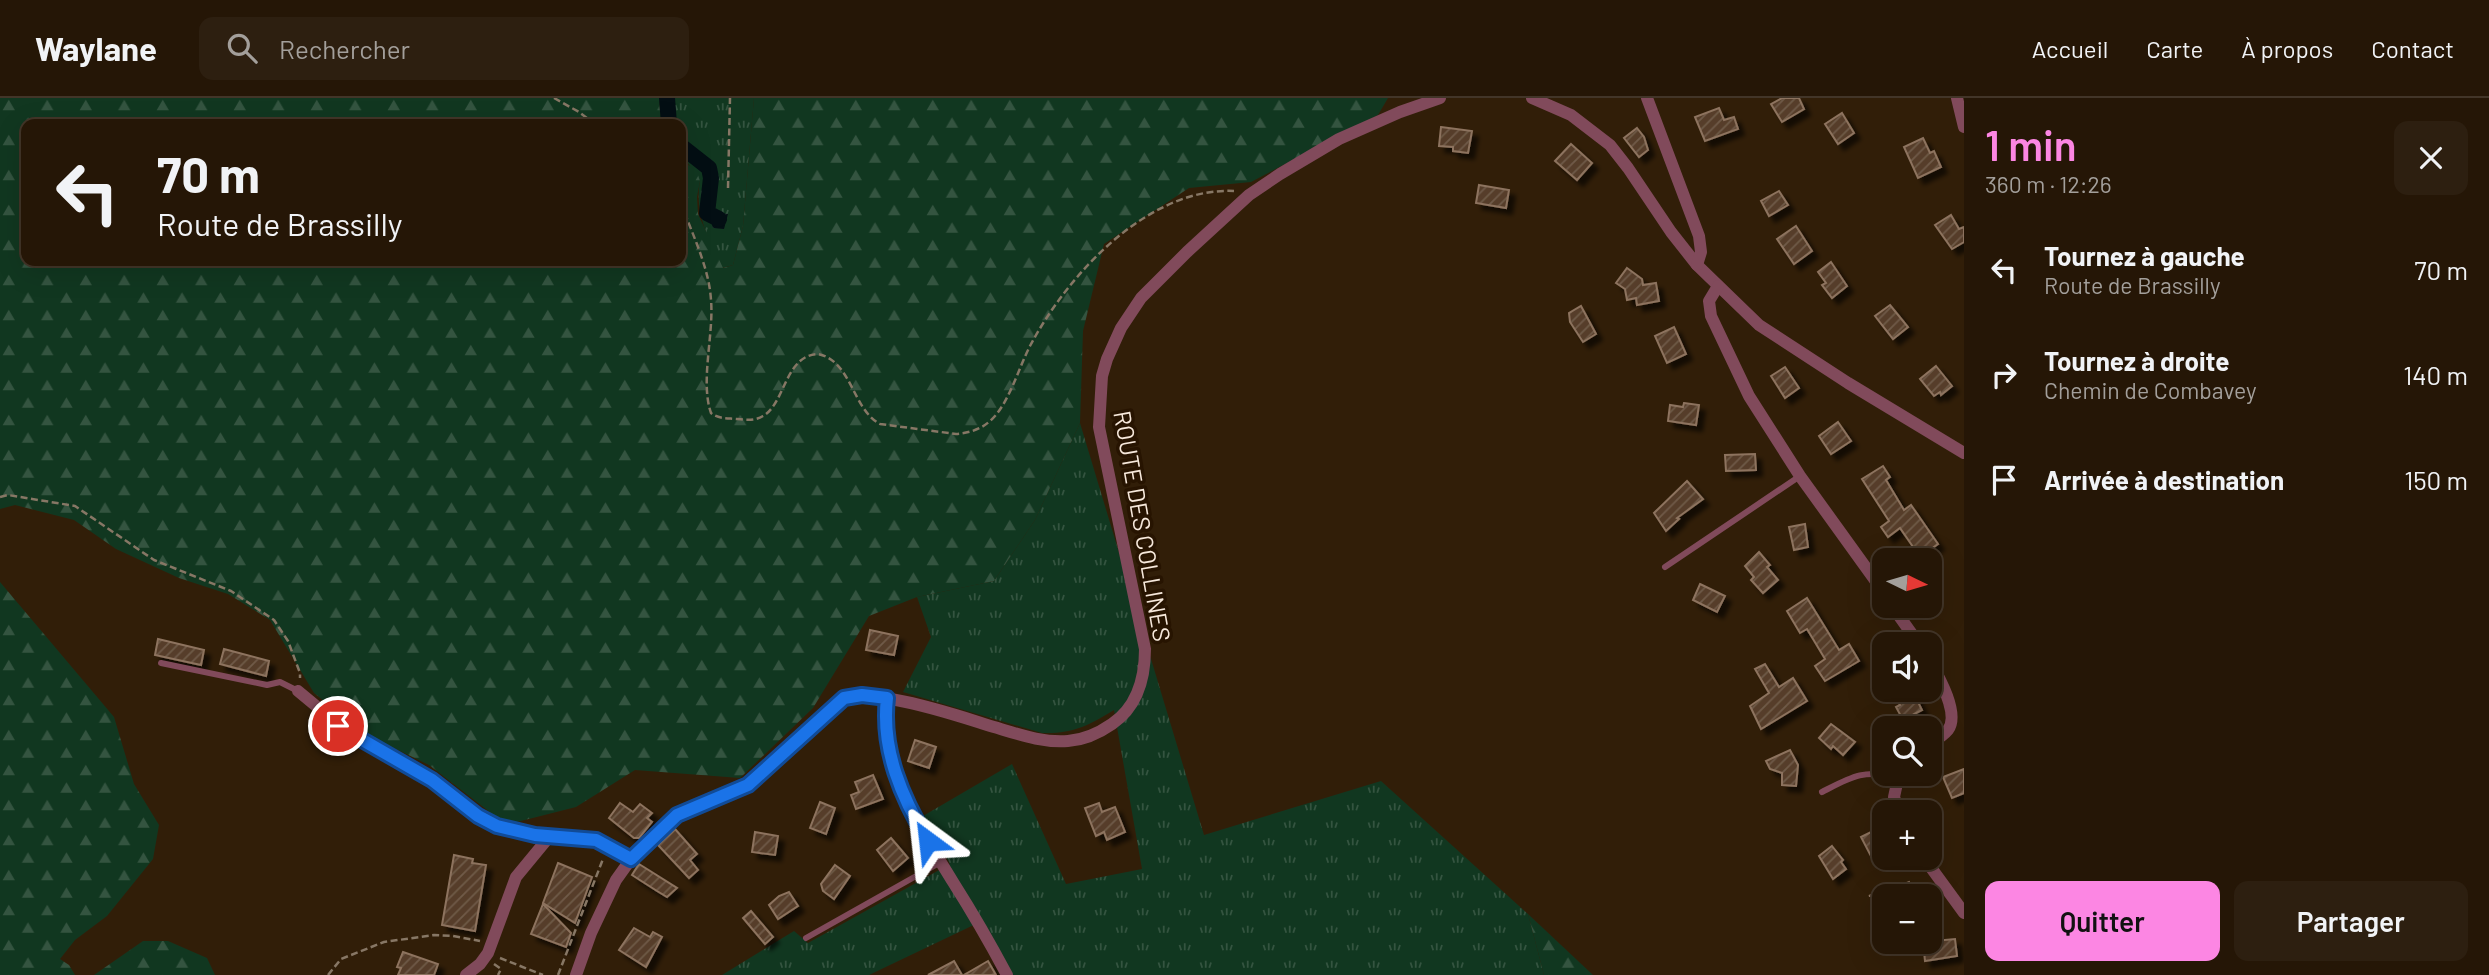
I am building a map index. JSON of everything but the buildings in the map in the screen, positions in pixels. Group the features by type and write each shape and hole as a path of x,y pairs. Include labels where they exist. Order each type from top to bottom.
{"street":[{"name":"ROUTE DES COLLINES","path":"576,975 603,905 631,859 677,815 748,785 844,698 862,695 887,698 1029,737 1058,741 1080,740 1118,720 1133,701 1144,672 1144,639 1101,443 1099,411 1102,376 1114,342 1135,306 1187,252 1249,195 1339,139 1440,98"},
{"path":"1532,98 1572,115 1610,145 1697,265 1759,325 1964,453"},
{"path":"1647,98 1699,236 1701,252 1697,265"},
{"path":"1957,98 1964,127"},
{"path":"1718,286 1709,301 1714,325 1749,396 1800,475 1872,576"},
{"path":"1942,686 1949,700 1951,720 1947,732 1942,736"},
{"path":"298,691 345,730 432,780 487,821 508,831 596,840 631,859"},
{"path":"887,698 886,729 894,769 912,813 1007,975"},
{"path":"466,975 480,964 489,948 516,877 549,837"},
{"path":"1933,870 1964,912"}],"lane":[{"path":"1665,567 1800,475"},
{"path":"161,663 267,685 280,682 298,691"},
{"path":"1822,792 1860,774 1872,774"},
{"path":"806,937 941,862"}],"path":[{"path":"554,98 588,119"},
{"path":"728,188 730,98"},
{"path":"686,218 710,288 712,312 708,379 709,408 714,416 752,420 764,416 802,359 818,354 834,362 852,386 863,411 870,419 893,426 956,435 967,434 992,420 1031,344 1079,272 1117,237 1145,217 1178,201 1207,192 1237,191 1249,195"},
{"path":"0,496 75,506 154,560 232,591 274,620 288,641 300,673 298,691"},
{"path":"558,975 608,846"},
{"path":"328,975 341,959 384,942 434,935 453,936 489,948 543,975"},
{"path":"336,967 340,975"}],"green space":[{"path":"0,98 659,98 661,119 21,119 21,266 686,266 686,163 697,172 700,181 698,214 723,268 733,265 743,226 754,98 1388,98 1378,115 1251,182 1189,188 1104,244 1083,331 1080,423 1035,520 994,581 917,597 869,616 813,708 740,778 635,770 576,807 513,823 500,820 429,765 363,733 314,693 270,620 228,594 179,578 116,549 74,520 15,505 0,509"},
{"path":"659,98 754,98 743,226 733,265 722,268 704,226 699,204 700,181 686,162 686,119 661,119"},
{"path":"1080,423 1204,835 1381,781 1528,914 1544,975 1013,975 980,922 869,975 722,975 794,931 808,943 950,864 923,816 1012,764 1066,884 1142,869 1114,710 1079,728 1042,733 903,692 931,637 917,597 994,581 1035,520"},
{"path":"0,582 114,717 134,784 159,825 153,859 107,916 75,940 60,959 69,965 75,975 0,975"},
{"path":"1528,914 1593,975 1544,975"},
{"path":"143,941 168,941 207,958 215,975 94,975"}],"water":[{"path":"712,212 728,214 724,229 713,228"}],"waterway":[{"path":"667,98 669,119"},
{"path":"686,150 709,168 711,178 707,213 719,219"}],"route":[{"path":"338,726 432,780 478,816 508,831 596,840 631,859 677,815 748,785 844,698 862,695 887,698 886,729 890,752 901,789 928,841"}]}
